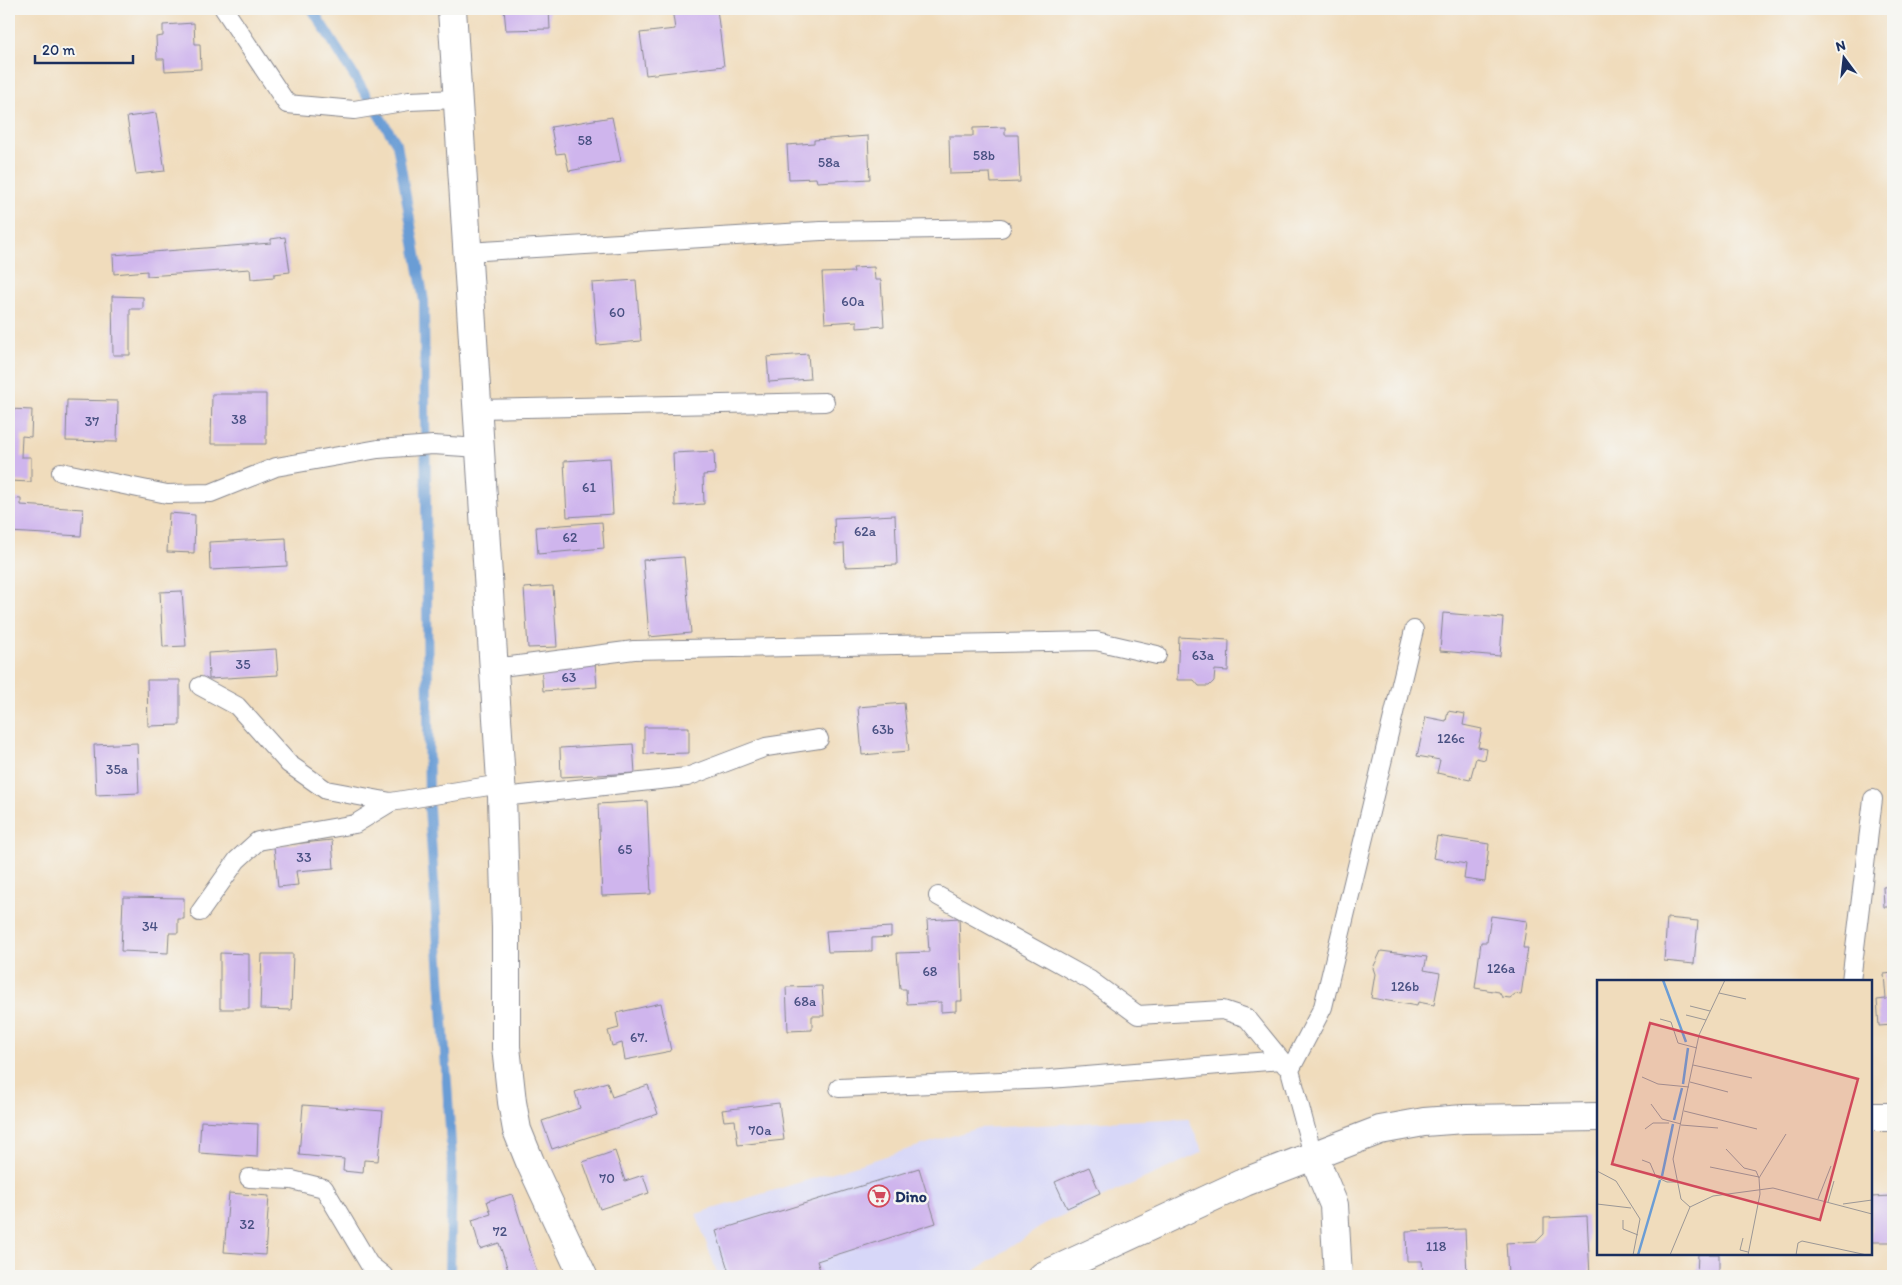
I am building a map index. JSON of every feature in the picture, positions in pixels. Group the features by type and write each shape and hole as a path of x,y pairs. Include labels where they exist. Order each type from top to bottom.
{"street":[{"path":"452,9 502,790 506,928 506,1046 512,1102 518,1130 530,1162 583,1276"},
{"path":"1043,1276 1236,1186 1380,1130 1424,1122 1597,1117"},
{"path":"1872,1117 1893,1117"},
{"path":"1313,1155 1334,1204 1338,1276"}],"lane":[{"path":"224,9 287,104 354,110 409,101 457,99"},
{"path":"467,252 820,231 1001,228"},
{"path":"477,409 825,402"},
{"path":"61,472 167,494 211,493 276,467 406,446 433,445 480,448"},
{"path":"1286,1065 1323,1007 1414,630"},
{"path":"494,668 634,650 1096,641 1157,656"},
{"path":"200,686 237,706 289,764 326,790 397,801 459,791 502,790 686,777 766,747 818,739"},
{"path":"1851,980 1873,799"},
{"path":"200,912 237,860 258,841 355,824 397,801"},
{"path":"938,896 1090,980 1138,1015 1223,1010 1247,1018 1286,1065 1313,1155"},
{"path":"839,1088 1050,1079 1286,1065"},
{"path":"249,1178 292,1180 324,1188 369,1264 384,1276"}],"shaded area":[{"path":"1188,1118 1203,1152 1048,1222 967,1276 718,1276 696,1214 978,1128"}],"building":[{"path":"504,9 549,9 550,29 506,30"},
{"path":"672,9 717,9 724,66 646,75 640,33 675,29"},
{"path":"194,23 195,44 200,44 201,69 165,71 164,59 157,59 156,37 163,36 163,25"},
{"path":"156,113 165,171 136,174 127,117"},
{"path":"612,117 621,161 569,171 565,153 556,154 551,127"},
{"path":"1005,127 1005,135 1018,135 1020,182 991,183 990,173 950,174 949,136 973,136 973,128"},
{"path":"868,136 870,179 817,182 816,178 789,179 787,145 814,143 814,140"},
{"path":"285,237 290,272 274,274 274,277 251,279 250,269 147,276 147,271 114,274 113,255 271,243 271,239"},
{"path":"874,267 875,280 881,280 884,326 857,328 857,321 825,323 822,273 854,272 853,268"},
{"path":"636,280 641,341 597,345 592,283"},
{"path":"112,296 143,297 143,309 130,309 130,355 113,355"},
{"path":"808,354 810,379 769,382 767,357"},
{"path":"212,394 266,394 266,444 211,444"},
{"path":"67,400 118,401 117,442 66,441"},
{"path":"9,409 32,410 31,437 22,436 21,457 31,457 31,482 9,481"},
{"path":"714,451 715,474 703,475 704,504 675,506 673,453"},
{"path":"610,458 613,514 567,517 564,461"},
{"path":"9,498 21,499 21,505 83,509 81,536 9,532"},
{"path":"169,513 195,515 194,553 167,552"},
{"path":"895,515 897,565 845,567 844,544 835,545 834,518"},
{"path":"602,522 604,548 538,554 536,527"},
{"path":"286,538 287,566 210,570 209,542"},
{"path":"684,557 691,633 649,637 643,560"},
{"path":"553,586 557,647 528,648 524,588"},
{"path":"182,591 186,646 163,647 160,592"},
{"path":"1443,613 1503,618 1500,656 1440,651"},
{"path":"1179,637 1229,640 1228,671 1215,670 1214,681 1209,686 1199,686 1194,680 1177,680"},
{"path":"276,649 278,675 209,679 208,653"},
{"path":"595,662 597,687 543,691 541,666"},
{"path":"147,680 180,680 180,725 148,726"},
{"path":"904,703 909,751 862,755 858,707"},
{"path":"1448,711 1465,714 1463,725 1482,729 1478,747 1487,749 1485,760 1476,758 1470,780 1437,773 1440,760 1417,756 1426,717 1446,721"},
{"path":"644,727 689,727 689,753 644,754"},
{"path":"137,743 139,793 96,795 94,745"},
{"path":"633,744 635,773 561,777 560,748"},
{"path":"647,801 651,894 602,896 598,804"},
{"path":"1437,836 1489,844 1485,882 1464,879 1466,864 1433,858"},
{"path":"332,840 334,868 296,871 298,885 278,887 274,846"},
{"path":"1893,886 1893,907 1884,907 1883,887"},
{"path":"123,897 184,898 184,919 178,919 178,933 169,933 168,953 121,951"},
{"path":"1491,916 1527,921 1523,948 1528,948 1521,995 1515,994 1510,998 1502,997 1499,992 1475,988 1481,942 1487,942"},
{"path":"959,918 962,1001 956,1001 956,1011 941,1012 941,1002 907,1004 906,989 900,989 897,953 929,952 927,920"},
{"path":"1667,918 1698,921 1694,964 1664,961"},
{"path":"891,927 891,937 872,938 872,951 828,952 826,931"},
{"path":"1381,951 1427,957 1424,970 1440,973 1434,1005 1418,1002 1417,1006 1371,998 1375,974 1373,968"},
{"path":"220,953 249,954 249,1009 220,1009"},
{"path":"262,954 293,954 291,1010 260,1009"},
{"path":"1893,973 1893,1025 1879,1026 1877,1000 1886,999 1884,974"},
{"path":"822,986 824,1016 812,1016 812,1030 788,1031 786,987"},
{"path":"661,1003 671,1051 625,1060 622,1043 612,1046 608,1031 619,1028 616,1013"},
{"path":"607,1082 612,1097 648,1085 658,1114 552,1149 542,1121 580,1108 575,1092"},
{"path":"779,1103 784,1140 738,1145 735,1120 724,1121 722,1110"},
{"path":"303,1105 383,1111 378,1161 364,1160 363,1173 343,1171 344,1159 299,1155"},
{"path":"201,1121 258,1124 257,1157 199,1153"},
{"path":"615,1151 625,1181 643,1175 649,1193 600,1209 583,1162"},
{"path":"1089,1167 1100,1193 1067,1208 1055,1182"},
{"name":"Dino","path":"919,1168 936,1223 817,1261 822,1276 730,1276 716,1231"},
{"path":"229,1193 269,1196 265,1255 224,1252"},
{"path":"512,1194 538,1276 510,1276 499,1243 480,1249 472,1220 491,1214 487,1201"},
{"path":"1893,1196 1893,1242 1872,1242 1872,1197"},
{"path":"1587,1216 1590,1276 1508,1275 1506,1243 1537,1241 1544,1234 1544,1218"},
{"path":"1465,1229 1467,1276 1423,1276 1422,1261 1407,1261 1406,1231"},
{"path":"1698,1255 1719,1255 1719,1274 1742,1276 1697,1276"}],"waterway":[{"path":"312,9 397,144 424,301 429,808 452,1160 450,1276"}],"place":[{"name":"Dino","path":"879,1196"}]}
